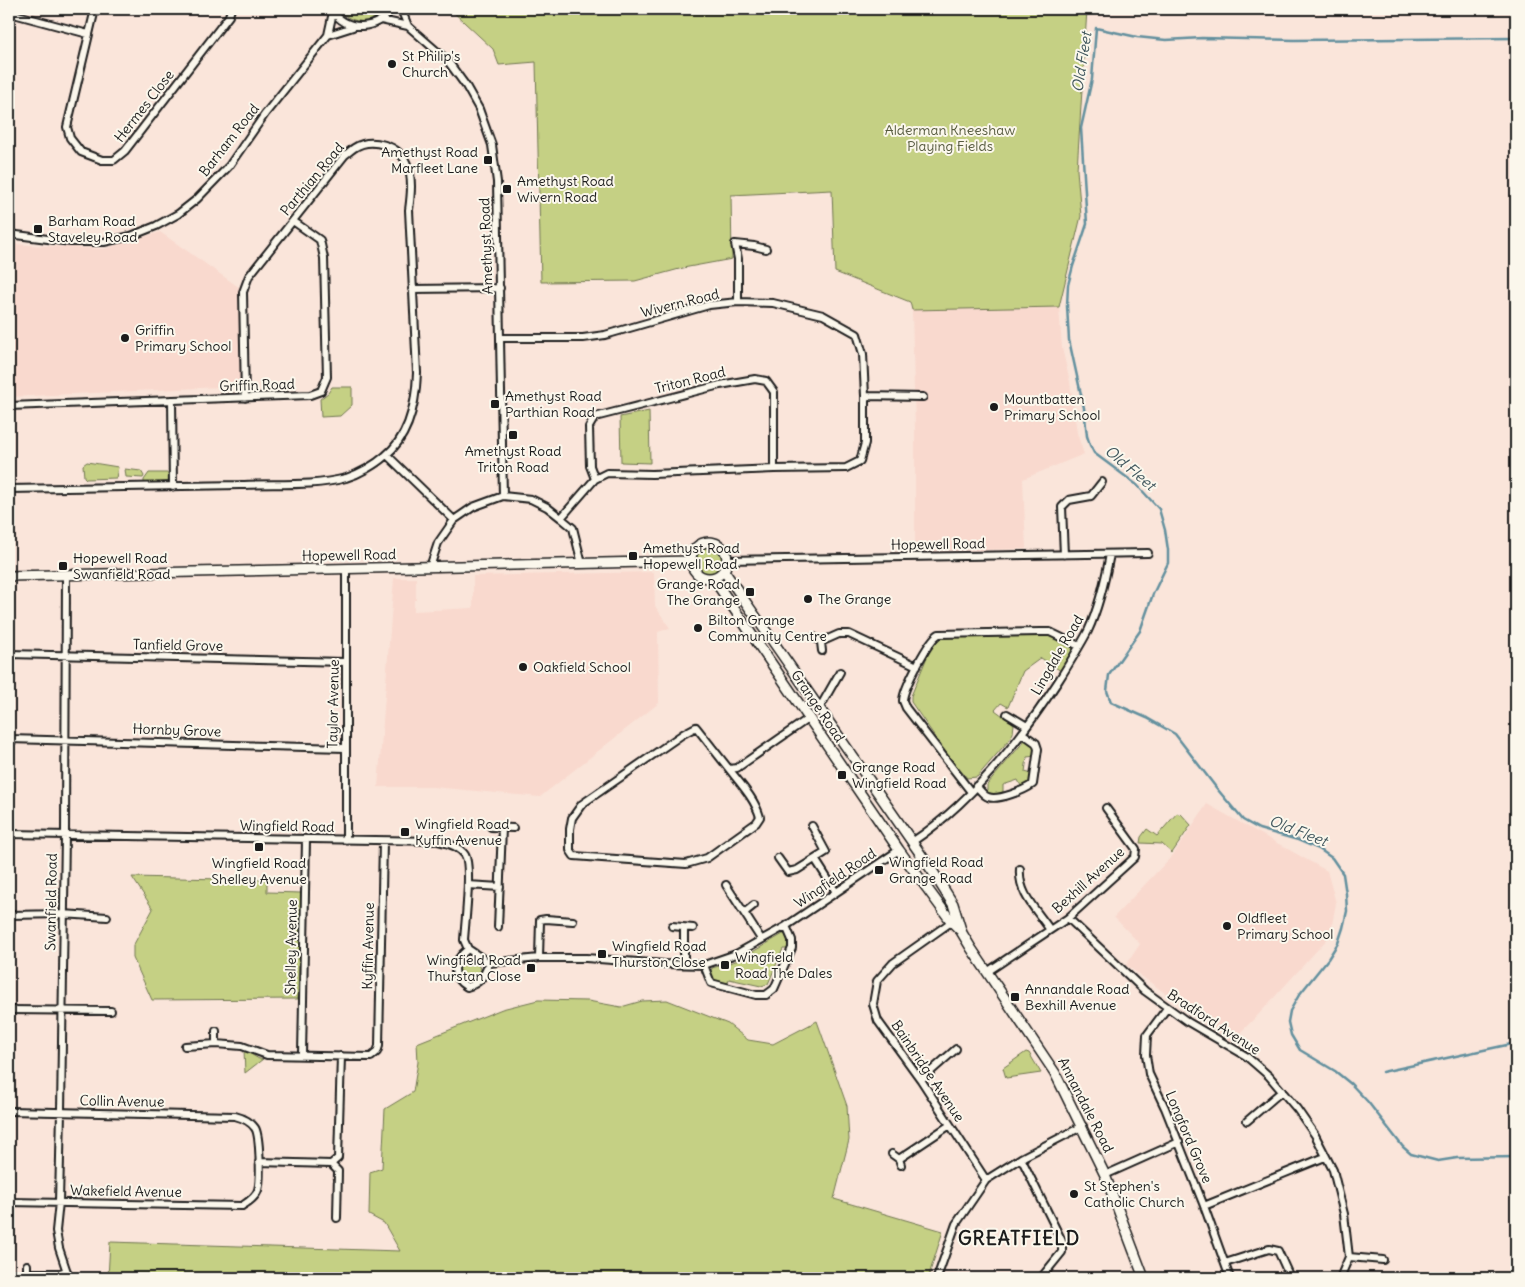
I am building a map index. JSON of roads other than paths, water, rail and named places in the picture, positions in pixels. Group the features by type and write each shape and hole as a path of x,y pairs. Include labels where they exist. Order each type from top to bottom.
{"street":[{"name":"Hermes Close","path":"95,9 67,126 70,138 81,152 102,160 114,160 125,151 229,16 231,9"},
{"path":"328,35 353,27 369,25 381,20 392,9"},
{"name":"Amethyst Road","path":"402,9 408,26"},
{"path":"332,11 353,27"},
{"name":"Barham Road","path":"10,235 71,242 104,242 131,236 156,226 178,214 197,199 229,166 266,114 328,35 332,11"},
{"path":"10,13 88,34"},
{"name":"Amethyst Road","path":"381,20 408,26 447,60 466,86 479,109 492,145 497,182 501,338 502,496"},
{"name":"Parthian Road","path":"9,489 172,487 324,482 351,476 387,455 406,427 413,411 417,374 409,210 411,196 410,175 404,158 394,149 383,144 370,143 354,147 344,156 249,276 243,292 245,398"},
{"name":"Griffin Road","path":"9,406 315,394 321,390 327,377 324,258 320,240 293,221"},
{"path":"738,302 738,259 735,244 766,249"},
{"path":"412,289 500,288"},
{"name":"Wivern Road","path":"501,338 583,338 606,335 709,305 738,302 774,303 823,315 857,334 864,354 866,396 866,443 860,461 846,468 652,474 607,473 595,479"},
{"name":"Triton Road","path":"595,479 590,466 589,427 595,417 720,385 755,379 766,381 774,392 774,469"},
{"path":"866,396 923,397"},
{"path":"172,400 172,487"},
{"path":"387,455 454,520"},
{"path":"561,518 595,479"},
{"path":"1064,555 1062,507 1069,500 1091,496 1102,482"},
{"path":"430,567 438,543 454,520 474,507 502,496 531,500 547,506 573,528 582,564"},
{"path":"709,542 720,545 728,560 724,571 714,578 698,575 694,571 691,561 694,550 703,543 709,542"},
{"name":"Hopewell Road","path":"728,560 1148,553"},
{"name":"Lingdale Road","path":"912,842 928,832 971,792 1022,733 1040,709 1079,646 1095,613 1110,554"},
{"name":"Hopewell Road","path":"9,576 691,561"},
{"name":"Taylor Avenue","path":"346,569 346,840"},
{"name":"Grange Road","path":"724,571 912,842"},
{"name":"Swanfield Road","path":"66,574 67,655 61,1112 56,1231 59,1248 68,1275"},
{"name":"Grange Road","path":"714,578 899,850"},
{"path":"971,792 906,708 903,701 905,691 928,643 939,634 1050,632 1079,646"},
{"path":"821,642 838,634 850,634 917,666"},
{"path":"814,637 821,642 822,651"},
{"name":"Tanfield Grove","path":"9,654 346,662"},
{"name":"Grange Road","path":"819,709 840,672"},
{"path":"729,768 737,768 819,709"},
{"path":"1007,714 1027,726"},
{"path":"696,728 729,768 750,796 760,817 756,823 707,858 686,864 574,856 570,850 572,818 582,804 689,731 696,728"},
{"path":"976,786 987,797 995,798 1026,789 1033,784 1038,749 1036,743 1022,733"},
{"name":"Hornby Grove","path":"9,739 66,739 345,748"},
{"name":"Bexhill Avenue","path":"987,972 1068,918 1135,857 1136,849 1106,808"},
{"path":"778,858 788,872 797,870 826,852 812,826"},
{"path":"490,828 513,828"},
{"path":"498,926 502,828"},
{"name":"Wingfield Road","path":"9,834 438,841 454,845 466,856 468,870 464,940 468,949"},
{"name":"Shelley Avenue","path":"302,1055 306,839"},
{"name":"Kyffin Avenue","path":"341,1056 372,1057 377,1052 379,1046 383,841"},
{"name":"Annandale Road","path":"912,842 953,904 954,920"},
{"name":"Annandale Road","path":"899,850 954,920 987,972 1056,1072 1105,1174 1144,1278"},
{"name":"Wingfield Road","path":"488,963 539,958 586,958 704,965 736,954 786,926 899,850"},
{"path":"815,860 836,892"},
{"path":"1020,870 1019,880 1026,897 1050,930"},
{"path":"468,885 500,887"},
{"path":"726,885 761,940"},
{"path":"744,913 754,905"},
{"path":"9,915 63,914 107,916"},
{"name":"Bradford Avenue","path":"1068,918 1144,991 1167,1008 1246,1056 1270,1076 1297,1109 1315,1135 1333,1170 1344,1214 1349,1257 1340,1278"},
{"path":"539,958 540,920 573,921"},
{"name":"Bainbridge Avenue","path":"954,920 893,962 877,981 873,1004 878,1021 921,1080 986,1180"},
{"path":"672,926 693,928"},
{"path":"704,965 711,983 766,996 774,989 792,948 792,940 786,926"},
{"path":"684,928 684,964"},
{"path":"468,949 488,963 484,976 477,984 467,987 458,981 455,973 460,956 468,949"},
{"name":"Longford Grove","path":"1167,1008 1148,1035 1146,1055 1148,1074 1179,1142 1226,1263 1230,1278"},
{"path":"9,1010 111,1011"},
{"path":"216,1031 216,1044"},
{"path":"185,1046 216,1044 242,1046 267,1055 341,1056 338,1158 331,1164 259,1162"},
{"path":"921,1080 956,1050"},
{"path":"1248,1121 1282,1091"},
{"name":"Collin Avenue","path":"9,1111 235,1116 246,1119 255,1128 259,1136 259,1162"},
{"path":"892,1154 900,1162 950,1125"},
{"path":"938,1278 956,1224 986,1180 1021,1158 1083,1126"},
{"path":"1105,1174 1179,1142"},
{"path":"1204,1206 1325,1157"},
{"path":"1021,1158 1062,1241 1062,1252 1041,1278"},
{"name":"Wakefield Avenue","path":"9,1202 242,1206 258,1190 259,1162"},
{"path":"331,1164 338,1172 337,1218"},
{"path":"1226,1263 1269,1249 1278,1250 1288,1273"},
{"path":"1349,1257 1382,1260"},
{"path":"27,1265 27,1276 68,1275"}],"waterway":[{"name":"Old Fleet","path":"1516,38 1294,40 1202,38 1166,40 1137,37 1096,28 1092,79 1081,128 1087,224 1068,285 1067,306 1069,340 1090,445 1094,453 1137,485 1159,509 1168,550 1168,563 1153,594 1140,631 1109,675 1107,691 1111,702 1147,718 1175,734 1243,820 1259,829 1298,840 1319,849 1332,858 1343,874 1347,911 1338,943 1328,959 1299,995 1290,1011 1288,1022 1291,1035 1300,1050 1335,1071 1351,1084 1368,1102 1403,1147 1411,1154 1438,1161 1457,1158 1516,1157"},
{"path":"1382,1072 1516,1043"}],"place":[{"name":"St Philip's Church","path":"392,64"},
{"name":"Amethyst Road Marfleet Lane","path":"488,160"},
{"name":"Amethyst Road Wivern Road","path":"507,189"},
{"name":"Barham Road Staveley Road","path":"38,229"},
{"name":"Griffin Primary School","path":"125,338"},
{"name":"Amethyst Road Parthian Road","path":"495,404"},
{"name":"Mountbatten Primary School","path":"994,407"},
{"name":"Amethyst Road Triton Road","path":"513,435"},
{"name":"Amethyst Road Hopewell Road","path":"633,556"},
{"name":"Hopewell Road Swanfield Road","path":"63,566"},
{"name":"Grange Road The Grange","path":"750,592"},
{"name":"The Grange","path":"808,599"},
{"name":"Bilton Grange Community Centre","path":"698,628"},
{"name":"Oakfield School","path":"523,667"},
{"name":"Grange Road Wingfield Road","path":"842,775"},
{"name":"Wingfield Road Kyffin Avenue","path":"405,832"},
{"name":"Wingfield Road Shelley Avenue","path":"259,847"},
{"name":"Wingfield Road Grange Road","path":"879,870"},
{"name":"Oldfleet Primary School","path":"1227,926"},
{"name":"Wingfield Road Thurston Close","path":"602,954"},
{"name":"Wingfield Road The Dales","path":"725,965"},
{"name":"Wingfield Road Thurstan Close","path":"531,968"},
{"name":"Annandale Road Bexhill Avenue","path":"1015,997"},
{"name":"St Stephen's Catholic Church","path":"1074,1194"}],"district":[{"name":"GREATFIELD","path":"1019,1238"}],"park label":[{"name":"Alderman Kneeshaw Playing Fields","path":"950,138"}]}
